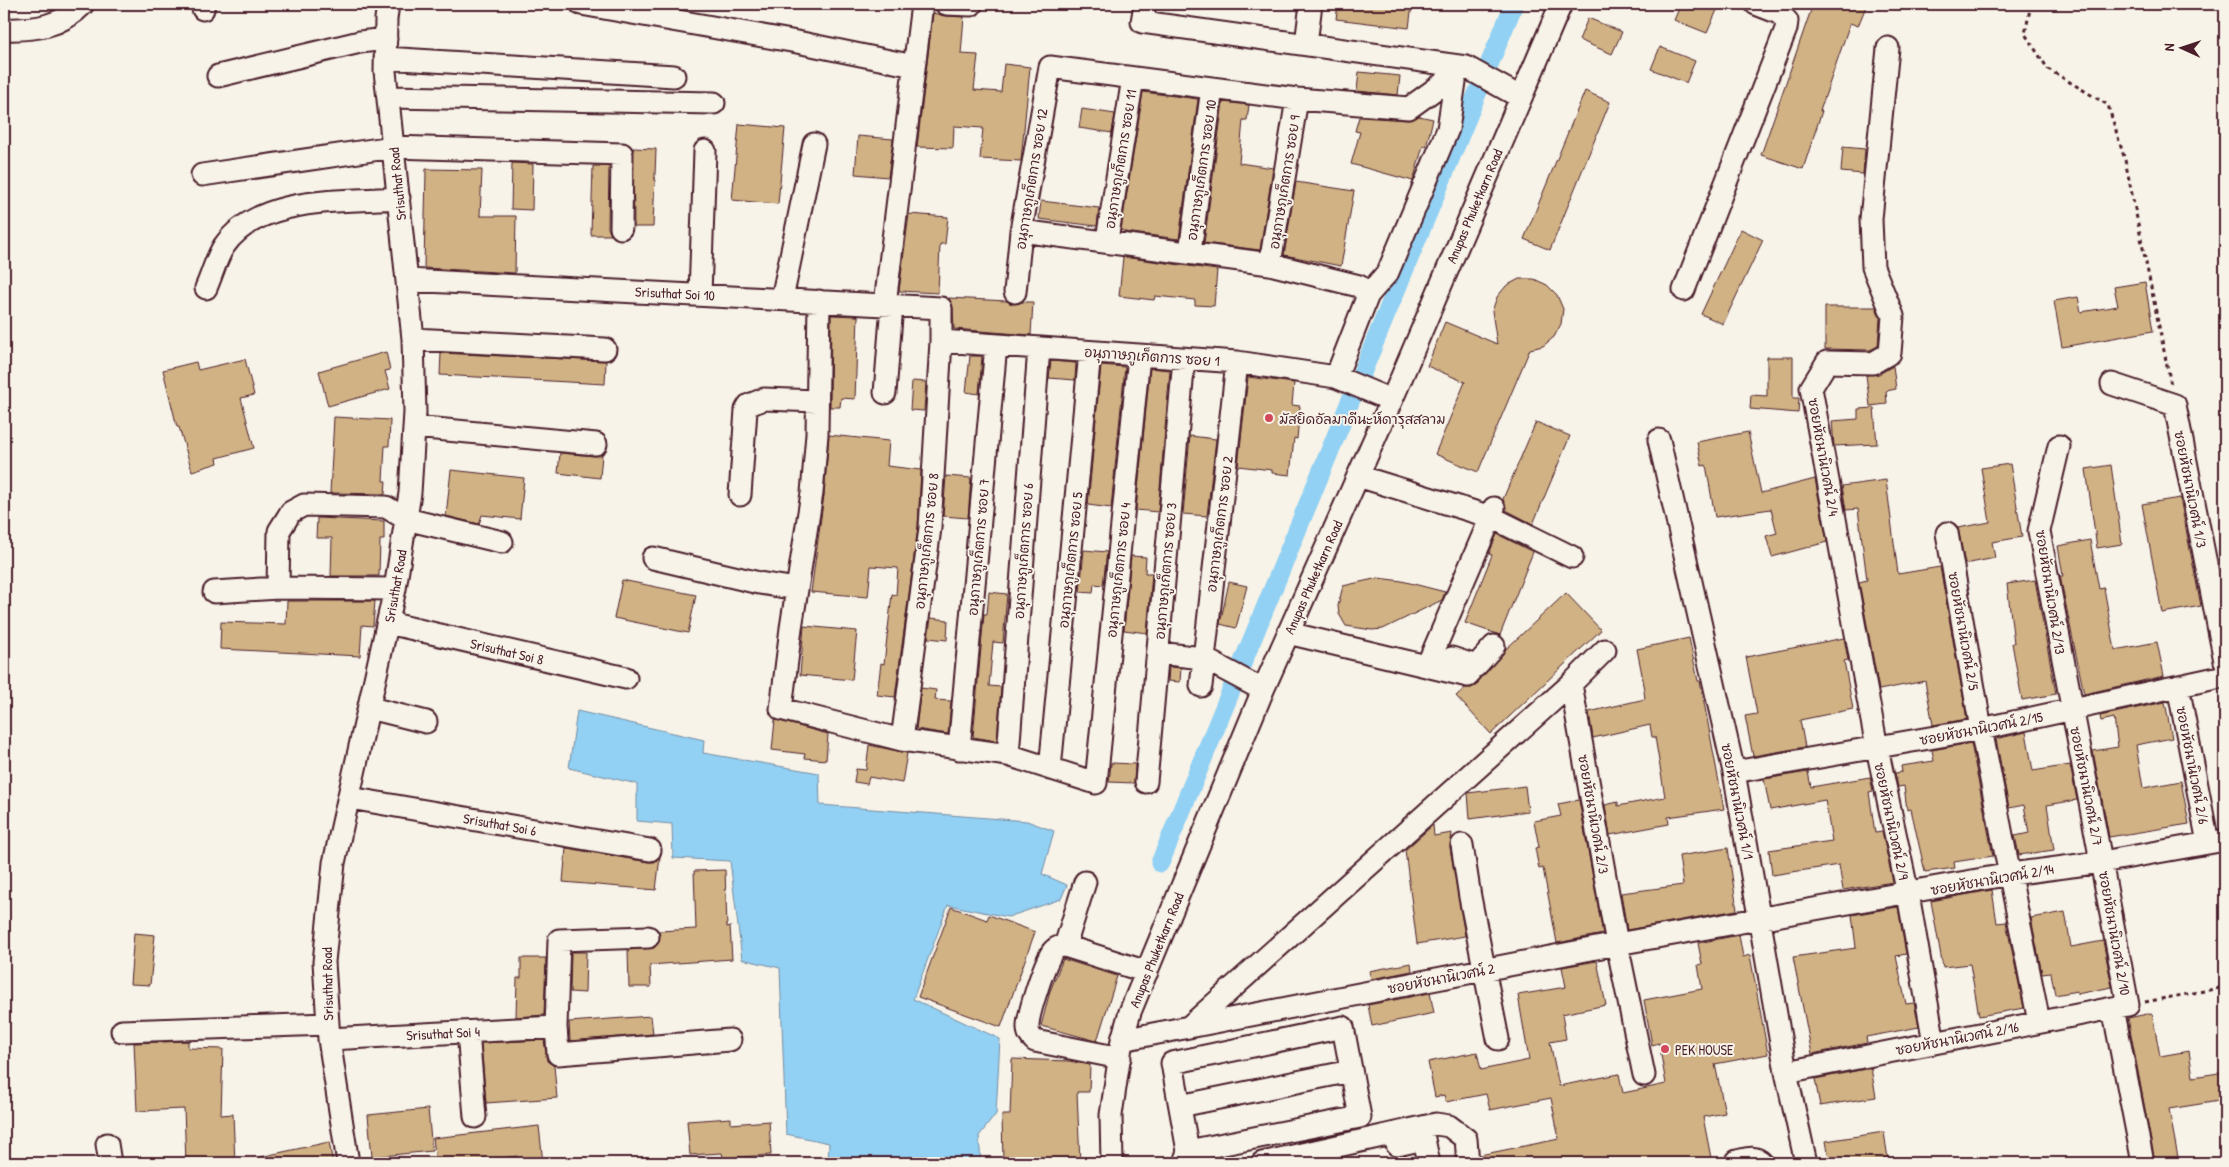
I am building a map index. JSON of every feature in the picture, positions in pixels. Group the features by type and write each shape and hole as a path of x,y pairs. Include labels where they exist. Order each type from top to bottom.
{"street":[{"path":"4,29 30,30 71,17 83,4"},
{"name":"Srisuthat Road","path":"348,1163 329,1032 324,962 334,863 396,589 410,493 414,428 414,339 388,97 385,49 388,4"},
{"path":"581,4 797,42 914,66"},
{"path":"885,393 889,305 922,4"},
{"path":"946,4 972,5"},
{"path":"1145,4 1142,22 1306,44 1461,71 1520,97"},
{"path":"1306,44 1311,4"},
{"name":"Anupas Phuketkarn Road","path":"1112,1163 1111,1114 1121,1049 1130,1012 1263,690 1358,476 1561,4"},
{"path":"1684,290 1786,29 1786,20 1779,13 1756,4"},
{"path":"218,76 360,42 385,49 674,76"},
{"name":"ซอยหัชนานิเวศน์ 2/4","path":"1877,748 1811,388 1826,362 1873,363 1890,353 1894,316 1873,267 1871,219 1888,48"},
{"name":"อนุภาษภูเก็ตการ ซอย 12","path":"1015,292 1021,230 1050,67 1134,78"},
{"path":"1134,78 1297,99 1409,108 1461,71"},
{"path":"1336,377 1368,295 1388,272 1448,129 1461,71"},
{"name":"อนุภาษภูเก็ตการ ซอย 11","path":"1107,240 1134,78"},
{"name":"อนุภาษภูเก็ตการ ซอย 10","path":"1190,252 1212,88"},
{"path":"388,97 714,103"},
{"name":"อนุภาษภูเก็ตการ ซอย 9","path":"1270,264 1297,99"},
{"path":"782,299 814,144"},
{"path":"202,175 393,147 622,154 621,228"},
{"path":"700,295 705,151"},
{"path":"206,288 223,247 234,233 246,222 266,212 320,204 399,198"},
{"path":"1021,230 1107,240 1270,264 1359,286 1368,295"},
{"name":"Srisuthat Soi 10","path":"408,280 941,308 941,340"},
{"path":"819,301 817,401 812,493 781,709 902,740 1008,755 1050,769"},
{"path":"414,339 604,349"},
{"name":"อนุภาษภูเก็ตการ ซอย 1","path":"941,340 1237,362 1336,377 1391,400"},
{"name":"อนุภาษภูเก็ตการ ซอย 8","path":"902,740 930,528 941,340"},
{"name":"อนุภาษภูเก็ตการ ซอย 7","path":"959,749 996,345"},
{"name":"อนุภาษภูเก็ตการ ซอย 6","path":"1008,755 1039,348"},
{"name":"อนุภาษภูเก็ตการ ซอย 5","path":"1050,769 1090,352"},
{"name":"อนุภาษภูเก็ตการ ซอย 4","path":"1050,769 1096,783 1139,356"},
{"name":"อนุภาษภูเก็ตการ ซอย 3","path":"1146,782 1184,359"},
{"name":"อนุภาษภูเก็ตการ ซอย 2","path":"1201,686 1237,362"},
{"path":"2112,384 2175,405"},
{"path":"740,495 746,410 749,405 764,398 817,401"},
{"name":"ซอยหัชนานิเวศน์ 1/3","path":"2175,405 2225,661"},
{"path":"414,428 596,444"},
{"name":"ซอยหัชนานิเวศน์ 1/1","path":"1659,440 1734,772 1786,1072 1806,1163"},
{"name":"ซอยหัชนานิเวศน์ 2/13","path":"2059,446 2039,531 2072,710"},
{"path":"1358,476 1492,513 1572,557"},
{"path":"278,588 279,531 291,512 304,504 386,507 406,518 502,542"},
{"path":"1431,659 1492,513"},
{"name":"ซอยหัชนานิเวศน์ 2/5","path":"1947,533 1981,729 2039,1022"},
{"path":"653,558 760,583 797,589"},
{"path":"214,592 278,588 396,589"},
{"name":"Srisuthat Soi 8","path":"388,624 626,678"},
{"path":"1288,633 1476,666 1494,646"},
{"path":"1190,1026 1571,684 1605,650"},
{"path":"1158,653 1204,658 1263,690"},
{"path":"1431,659 1468,676"},
{"name":"ซอยหัชนานิเวศน์ 2/15","path":"1734,772 1981,729 2225,676"},
{"name":"ซอยหัชนานิเวศน์ 2/3","path":"1571,684 1617,944 1644,1075"},
{"name":"ซอยหัชนานิเวศน์ 2/6","path":"2178,686 2217,841"},
{"path":"370,708 426,722"},
{"name":"ซอยหัชนานิเวศน์ 2/7","path":"2072,710 2102,862"},
{"name":"ซอยหัชนานิเวศน์ 2/9","path":"1877,748 1908,894 1934,1043"},
{"name":"Srisuthat Soi 6","path":"350,798 650,850"},
{"name":"ซอยหัชนานิเวศน์ 2/14","path":"1759,919 1908,894 2011,874 2102,862 2217,841"},
{"path":"1462,845 1498,1039"},
{"name":"ซอยหัชนานิเวศน์ 2/10","path":"2102,862 2120,1006 2143,1163"},
{"path":"1064,946 1085,882"},
{"name":"ซอยหัชนานิเวศน์ 2","path":"1121,1049 1190,1026 1484,969 1759,919"},
{"path":"648,937 558,940 556,1027 558,1054 730,1040"},
{"path":"1121,1049 1051,1045 1035,1041 1029,1034 1030,1008 1055,948 1064,946 1147,972"},
{"name":"ซอยหัชนานิเวศน์ 2/16","path":"1786,1072 2120,1006"},
{"name":"Srisuthat Soi 4","path":"122,1031 468,1032 556,1027"},
{"path":"1343,1027 1360,1117 1186,1157 1180,1106 1172,1063 1343,1027"},
{"path":"468,1032 475,1117"},
{"path":"1180,1106 1351,1071"},
{"path":"1262,1163 1436,1124 1449,1126 1466,1139 1468,1163"},
{"path":"1306,1163 1424,1139 1428,1163"},
{"path":"1737,1161 1753,1158 1762,1163"}],"path":[{"path":"2031,4 2025,34 2048,69 2108,105 2125,160 2175,405"},
{"path":"2120,1006 2225,987"}],"water":[{"path":"577,711 704,740 703,753 819,773 820,805 1027,821 1054,831 1042,874 1067,885 1061,899 1008,917 948,905 913,999 1000,1039 996,1114 979,1136 981,1163 828,1163 829,1143 786,1134 780,968 742,959 730,861 673,858 672,824 637,821 637,784 569,768"}],"building":[{"path":"1338,4 1412,4 1409,28 1336,19"},
{"path":"1681,4 1702,4 1717,10 1707,33 1674,20"},
{"path":"1813,4 1867,4 1858,26 1850,23 1820,111 1822,111 1803,169 1761,155"},
{"path":"933,13 964,17 961,54 978,55 974,90 1001,92 1004,64 1030,67 1021,161 980,159 983,128 954,126 953,148 917,147"},
{"path":"1588,18 1622,32 1612,54 1579,40"},
{"path":"1660,47 1695,61 1686,83 1651,69"},
{"path":"1359,72 1400,76 1398,95 1357,91"},
{"path":"1585,91 1610,102 1550,250 1524,239"},
{"path":"1143,92 1198,99 1179,239 1121,230"},
{"path":"1223,102 1249,105 1247,120 1243,120 1239,163 1273,168 1260,250 1204,243"},
{"path":"1082,109 1115,114 1112,133 1079,128"},
{"path":"1419,116 1433,119 1426,147 1423,146 1413,181 1351,164 1360,132 1355,131 1359,117 1408,120"},
{"path":"739,124 785,128 778,204 732,200"},
{"path":"858,136 893,139 888,177 855,174"},
{"path":"1843,147 1865,149 1863,174 1841,172"},
{"path":"633,148 656,149 653,227 634,227"},
{"path":"512,163 533,164 532,210 511,209"},
{"path":"593,166 609,166 608,228 611,235 591,235"},
{"path":"426,169 482,170 480,216 516,216 515,273 424,268"},
{"path":"1296,182 1354,191 1341,266 1284,255"},
{"path":"1041,201 1099,208 1097,226 1039,219"},
{"path":"909,214 948,217 945,244 940,244 938,293 899,291"},
{"path":"1741,229 1763,240 1723,324 1701,314"},
{"path":"1123,257 1217,270 1214,306 1195,305 1195,300 1155,296 1154,300 1119,296"},
{"path":"1519,279 1534,279 1547,285 1557,295 1563,309 1561,324 1554,337 1543,346 1530,349 1478,472 1435,454 1465,382 1427,366 1445,322 1497,344 1492,311 1497,297 1506,286"},
{"path":"2145,282 2153,331 2062,347 2054,301 2078,297 2081,312 2118,306 2114,287"},
{"path":"949,298 1007,301 1014,304 1033,302 1031,335 954,329 953,308"},
{"path":"1825,307 1876,307 1880,318 1878,346 1870,350 1825,349"},
{"path":"831,315 858,316 855,399 841,398 840,407 830,407"},
{"path":"386,352 390,370 385,371 390,389 328,406 319,371"},
{"path":"441,353 606,361 605,384 440,375"},
{"path":"970,356 982,356 979,394 966,392"},
{"path":"1767,357 1793,357 1793,398 1799,398 1798,413 1750,409 1751,395 1767,396"},
{"path":"245,359 254,395 241,398 254,448 217,458 218,463 192,471 179,427 177,427 163,370 196,362 198,370"},
{"path":"1051,361 1076,363 1075,380 1049,378"},
{"path":"1101,365 1125,367 1111,508 1088,505"},
{"path":"1893,366 1896,389 1886,391 1887,404 1870,406 1866,375 1879,374"},
{"path":"1150,368 1170,370 1158,512 1136,510"},
{"name":"มัสยิดอัลมาดีนะห์ดารุสสลาม","path":"1248,377 1294,383 1292,405 1300,406 1297,439 1294,438 1290,475 1272,473 1272,470 1238,466"},
{"path":"912,381 926,382 924,411 910,410"},
{"path":"1874,408 1877,444 1834,446 1832,421 1858,419 1858,409"},
{"path":"334,417 390,420 389,446 385,446 383,481 386,481 385,494 330,493"},
{"path":"1536,422 1570,436 1533,524 1506,510 1503,499"},
{"path":"1748,432 1761,493 1815,479 1827,542 1772,557 1766,536 1777,533 1771,509 1715,517 1706,465 1702,466 1697,442"},
{"path":"829,435 889,441 887,466 921,470 918,527 895,697 877,695 881,663 884,664 892,594 896,595 898,568 871,566 868,597 811,592 824,495"},
{"path":"1190,436 1216,439 1207,516 1183,514"},
{"path":"560,453 595,456 602,454 600,478 558,473"},
{"path":"2010,464 2022,537 1992,542 1995,558 1965,564 1958,528 1990,522 1981,468"},
{"path":"2111,465 2122,544 2097,548 2086,469"},
{"path":"451,470 524,478 520,519 482,515 479,524 446,516"},
{"path":"946,476 971,478 968,518 943,516"},
{"path":"1886,480 1898,574 1940,567 1967,719 1933,725 1925,681 1879,690 1859,582 1867,580 1858,509 1846,510 1842,486"},
{"path":"2180,498 2201,606 2162,613 2142,504"},
{"path":"317,518 384,521 384,540 380,540 379,576 331,576 332,538 316,538"},
{"path":"1497,534 1533,552 1500,635 1465,623 1492,555 1489,554"},
{"path":"2090,540 2099,589 2104,588 2115,650 2157,642 2164,676 2084,694 2060,576 2063,576 2058,546"},
{"path":"1084,550 1107,552 1103,585 1094,584 1093,593 1080,592"},
{"path":"1131,556 1146,557 1145,573 1152,573 1147,633 1124,630"},
{"path":"1378,578 1402,581 1445,592 1442,600 1383,629 1372,630 1346,626 1339,614 1338,606 1343,586"},
{"path":"622,580 696,595 688,633 614,618"},
{"path":"2035,580 2056,694 2022,700 2012,643 2014,643 2007,584"},
{"path":"1229,582 1247,586 1236,628 1220,624"},
{"path":"989,592 1007,594 1003,643 993,642 989,686 1001,687 997,741 973,737 984,614 987,614"},
{"path":"1566,593 1601,630 1491,734 1456,696 1465,688 1477,685 1480,678 1506,649"},
{"path":"287,601 375,601 373,626 362,625 360,656 220,649 221,622 286,624"},
{"path":"931,618 948,620 947,640 928,638"},
{"path":"804,626 857,631 852,680 800,675"},
{"path":"1689,638 1698,681 1700,681 1724,809 1668,817 1669,824 1610,835 1605,805 1618,802 1618,806 1665,797 1655,737 1652,737 1650,725 1593,738 1589,712 1645,699 1637,649"},
{"path":"1844,638 1848,660 1844,661 1853,709 1800,720 1805,747 1753,756 1745,716 1757,714 1746,657"},
{"path":"1169,667 1181,668 1180,682 1168,681"},
{"path":"921,688 936,690 935,700 951,701 948,734 916,729"},
{"path":"2165,702 2172,738 2136,745 2143,788 2181,781 2189,824 2109,837 2093,751 2118,747 2114,718 2101,721 2100,716"},
{"path":"775,720 828,734 826,760 804,758 805,754 772,750"},
{"path":"2026,732 2033,771 2070,765 2077,800 2047,805 2054,850 2019,855 2015,836 2029,833 2024,805 2009,808 1996,739"},
{"path":"1971,743 1993,856 1954,862 1955,868 1925,872 1911,809 1907,810 1904,786 1898,787 1895,773 1902,772 1901,766 1934,761 1932,750"},
{"path":"869,745 907,753 902,783 869,777 867,784 854,782 856,769 866,770"},
{"path":"1111,763 1135,764 1134,783 1109,782"},
{"path":"1808,772 1811,787 1870,777 1873,791 1869,792 1875,833 1882,832 1893,882 1843,890 1839,865 1772,875 1769,850 1832,841 1825,800 1770,810 1764,779"},
{"path":"1525,786 1528,811 1470,819 1468,793"},
{"path":"1579,800 1603,934 1557,943 1543,868 1539,869 1535,848 1539,847 1534,821 1561,816 1558,804"},
{"path":"1433,825 1434,836 1452,833 1450,847 1465,936 1417,944 1405,850"},
{"path":"566,848 648,862 655,862 660,857 656,890 563,882"},
{"path":"1728,848 1737,910 1627,930 1621,893 1683,885 1679,856"},
{"path":"725,870 727,927 730,926 732,959 650,965 651,987 629,987 628,950 654,948 659,942 659,931 696,929 694,871"},
{"path":"1992,890 1997,923 2006,922 2024,1008 1979,1016 1970,964 1943,967 1931,901"},
{"path":"951,907 987,920 989,915 1035,932 1001,1027 918,997"},
{"path":"1898,907 1906,954 1896,956 1906,1004 1914,1003 1919,1027 1866,1037 1867,1043 1812,1054 1793,957 1856,948 1852,915"},
{"path":"2065,912 2071,947 2103,941 2112,987 2077,994 2077,991 2055,995 2051,973 2042,974 2031,918"},
{"path":"134,933 155,935 150,985 130,984"},
{"path":"1739,935 1743,957 1750,955 1768,1054 1715,1064 1725,1113 1703,1117 1712,1163 1480,1163 1480,1155 1559,1139 1551,1098 1490,1110 1486,1094 1446,1102 1444,1095 1435,1097 1428,1062 1477,1052 1481,1070 1529,1060 1518,995 1566,987 1562,967 1597,961 1606,1005 1562,1014 1566,1039 1550,1042 1559,1086 1619,1074 1623,1093 1666,1084 1659,1043 1652,1045 1644,1000 1702,989 1698,965 1702,964 1698,943"},
{"path":"571,952 586,952 585,993 570,992"},
{"path":"521,958 546,958 544,1015 516,1017 517,978 521,978"},
{"path":"1063,959 1117,976 1097,1041 1041,1026 1050,991"},
{"path":"1411,963 1412,971 1371,979 1369,971"},
{"path":"1430,993 1434,1013 1372,1026 1368,1005"},
{"path":"2152,1013 2160,1056 2189,1051 2193,1077 2225,1072 2225,1100 2169,1109 2179,1163 2155,1163 2128,1018"},
{"path":"651,1016 653,1034 570,1041 569,1022"},
{"path":"544,1040 547,1061 554,1066 557,1098 486,1103 481,1043"},
{"path":"188,1041 188,1048 223,1049 221,1115 233,1114 235,1163 186,1163 184,1109 137,1111 134,1043"},
{"path":"1012,1059 1069,1061 1090,1065 1089,1092 1077,1092 1080,1163 1003,1163 1002,1115 1010,1115"},
{"path":"1871,1068 1876,1097 1820,1106 1815,1079"},
{"path":"428,1109 432,1151 372,1157 368,1115"},
{"path":"731,1118 731,1124 769,1121 771,1155 723,1158 722,1153 690,1155 687,1121"},
{"path":"539,1126 543,1163 518,1163 517,1156 463,1163 436,1163 433,1138"},
{"path":"1884,1132 1888,1159 1863,1163 1830,1163 1826,1141"},
{"path":"329,1142 333,1163 260,1163 260,1157"}],"waterway":[{"path":"1160,863 1514,4"}],"place":[{"name":"มัสยิดอัลมาดีนะห์ดารุสสลาม","path":"1269,418"},
{"name":"PEK HOUSE","path":"1665,1049"}]}
